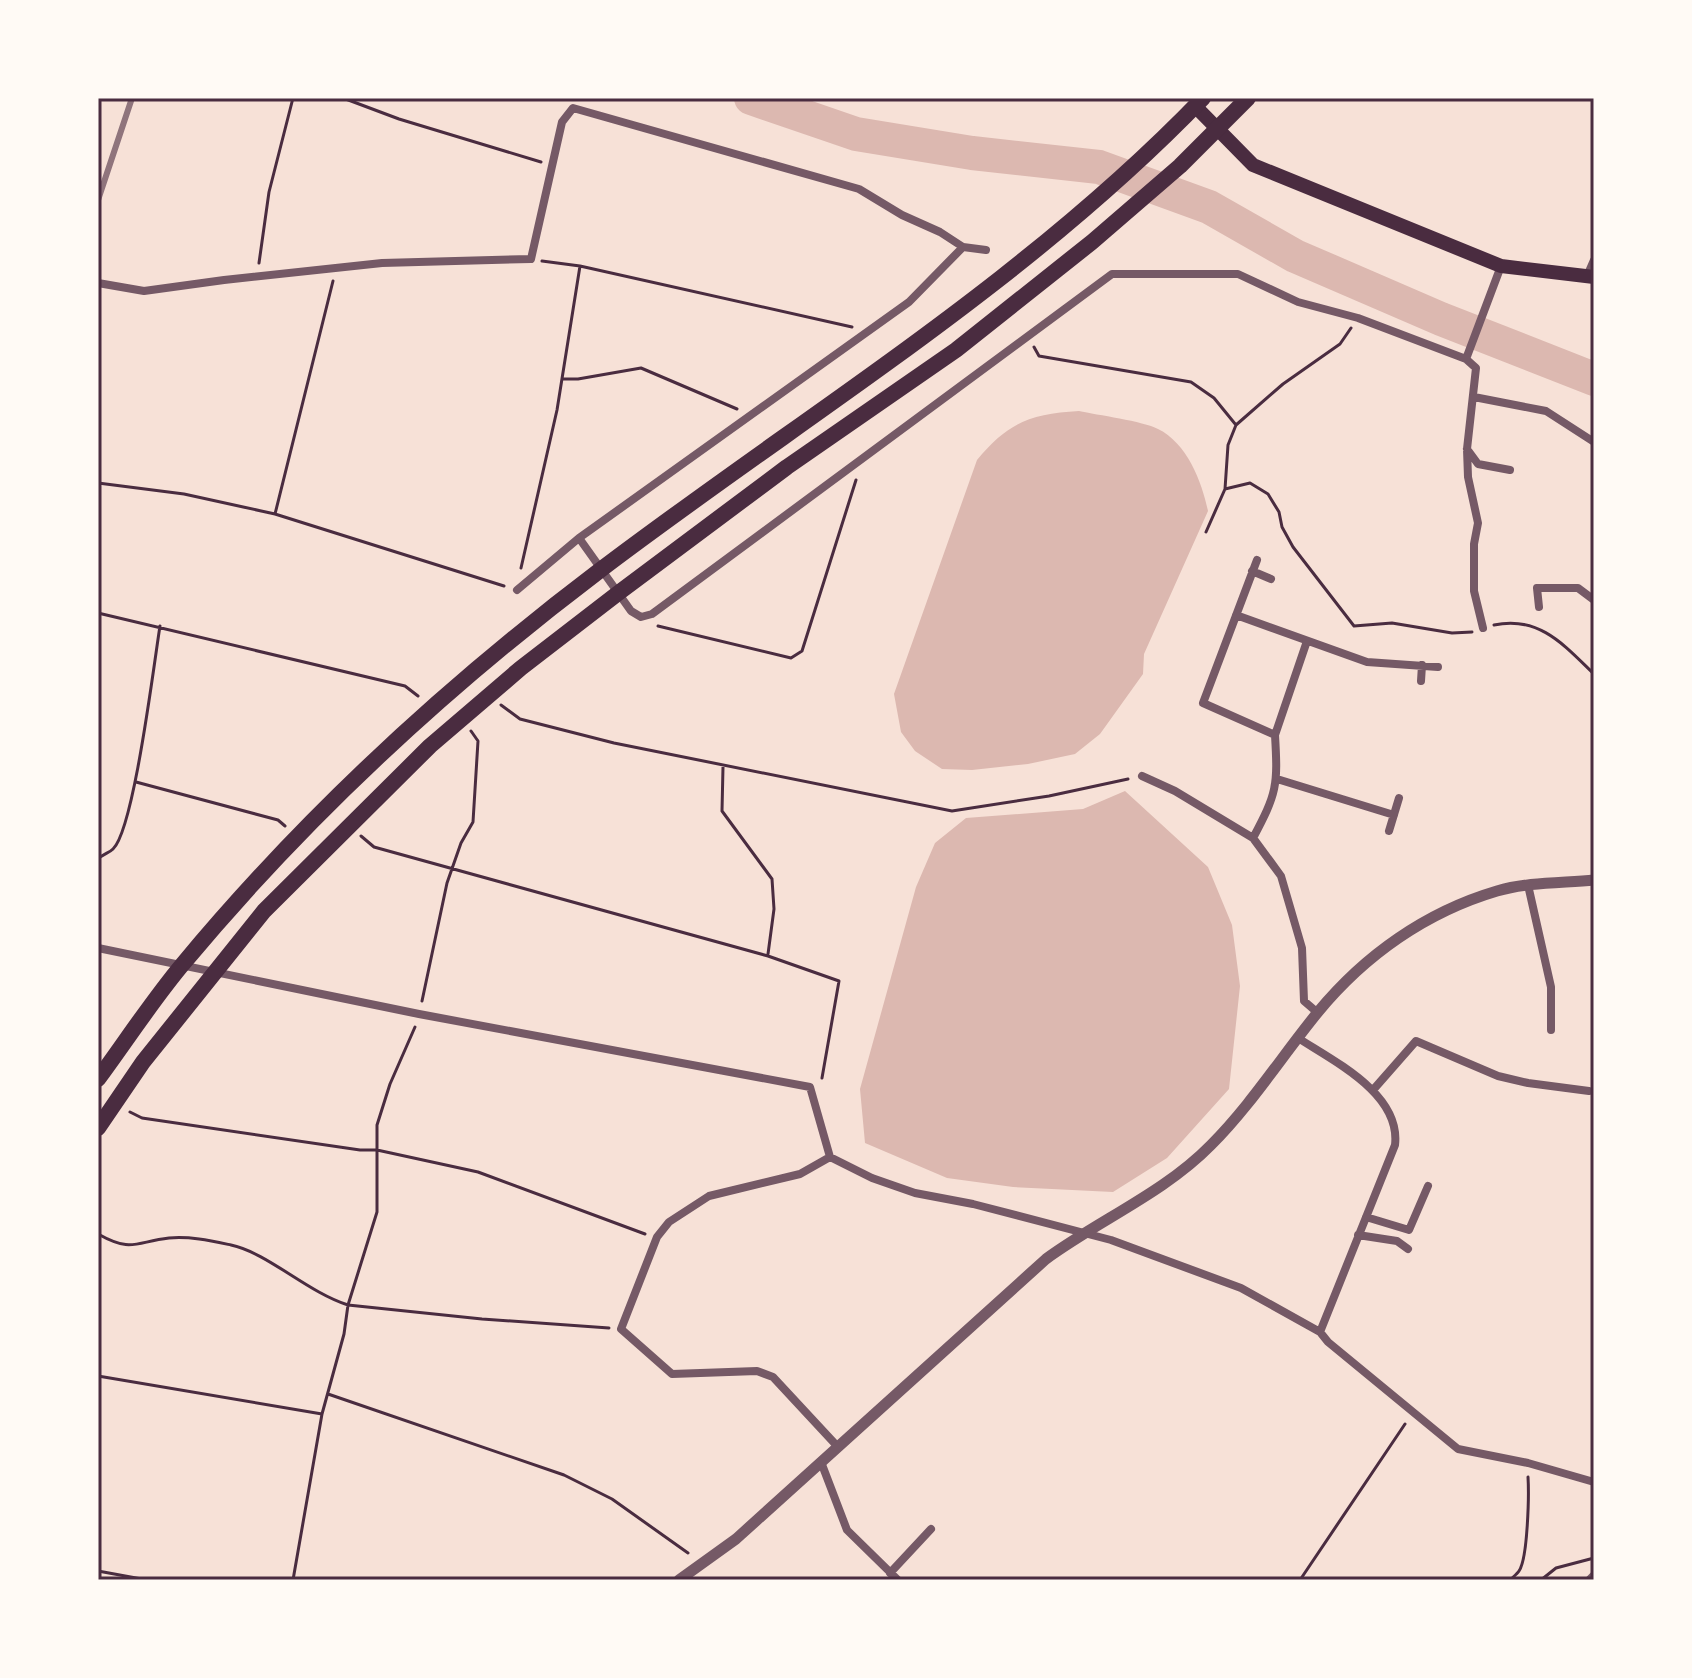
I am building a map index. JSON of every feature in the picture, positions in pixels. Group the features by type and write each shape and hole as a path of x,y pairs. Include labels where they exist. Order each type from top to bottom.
{"highway":[{"path":"98,1128 143,1062 264,911 462,718 617,594 787,467 956,350 1092,242 1180,166 1248,98"},
{"path":"98,1079 181,967 298,836 432,708 495,653 600,570 936,329 1074,220 1162,141 1199,102"}],"main road":[{"path":"1199,102 1216,129 1253,165 1501,266 1590,276"}],"street":[{"path":"98,283 144,291 382,263 531,259 562,122 573,108 859,189 963,247 986,250"},
{"path":"517,590 579,538 909,302 963,247"},
{"path":"1590,276 1594,260"},
{"path":"1467,356 1501,266"},
{"path":"1102,273 1238,274 1298,302 1358,318 1467,356 1476,368 1467,449 1468,477 1478,523 1474,544 1474,591 1483,628"},
{"path":"579,538 631,611 641,617 652,614 1112,274"},
{"path":"1474,397 1546,411 1594,442"},
{"path":"1467,449 1478,464 1510,470"},
{"path":"1257,560 1203,703 1275,735"},
{"path":"1252,571 1271,579"},
{"path":"1539,607 1537,588 1578,588 1594,600"},
{"path":"1236,615 1367,662 1438,667"},
{"path":"1253,838 1272,801 1277,779 1275,735 1307,641"},
{"path":"1421,681 1422,665"},
{"path":"1142,776 1175,791 1253,838 1281,876 1302,948 1304,1001 1318,1013"},
{"path":"1277,779 1394,815"},
{"path":"1389,831 1399,798"},
{"path":"679,1580 736,1539 1006,1292 1081,1234 1184,1170 1234,1119 1318,1013 1354,973 1385,947 1420,923 1499,890 1594,880"},
{"path":"1528,885 1551,987 1551,1030"},
{"path":"98,948 419,1014 810,1087 830,1157 872,1178 915,1193 973,1204 1111,1240 1241,1288 1320,1332 1328,1342 1458,1449 1528,1463 1594,1482"},
{"path":"1298,1038 1373,1090 1397,1130 1395,1145 1320,1332"},
{"path":"1373,1090 1416,1041 1498,1076 1589,1091"},
{"path":"830,1157 800,1174 709,1196 669,1222 657,1237 621,1329 672,1374 757,1371 773,1377 838,1447"},
{"path":"1366,1217 1409,1230 1428,1186"},
{"path":"1358,1235 1397,1241 1408,1249"},
{"path":"821,1462 847,1530 898,1580"},
{"path":"890,1573 931,1529"},
{"path":"1589,1580 1594,1575"}],"path":[{"path":"257,276 269,192 293,98"},
{"path":"343,98 399,119 552,166"},
{"path":"531,259 580,266 866,331"},
{"path":"98,483 184,494 275,514 517,590 562,379 580,266"},
{"path":"275,514 336,268"},
{"path":"1206,532 1225,489 1228,445 1236,425 1283,384 1340,344 1358,318"},
{"path":"1028,337 1039,356 1191,382 1214,398 1236,425"},
{"path":"562,379 641,368 750,415"},
{"path":"641,617 653,625 791,658 798,655 802,651 862,461"},
{"path":"1225,489 1250,483 1268,494 1293,547 1354,626 1392,623 1468,633 1499,624 1525,623 1545,630 1594,674"},
{"path":"98,613 405,686 432,708"},
{"path":"98,859 114,848 121,836 136,782 160,626"},
{"path":"492,692 505,710 520,719 723,767 952,811 1049,796 1142,776"},
{"path":"293,1580 322,1414 344,1334 348,1305 377,1212 377,1125 419,1014 453,869 461,843 473,822 478,741 462,718"},
{"path":"723,767 722,811 772,879 774,909 768,956"},
{"path":"136,782 278,820 298,836"},
{"path":"350,826 374,847 768,956 839,981 821,1082 810,1087"},
{"path":"115,1105 142,1118 377,1150 478,1172 657,1237"},
{"path":"98,1234 122,1246 170,1238 193,1238 236,1246 329,1299 348,1305 621,1329"},
{"path":"98,1376 322,1414"},
{"path":"328,1394 564,1475 612,1499 702,1563"},
{"path":"1300,1580 1413,1412"},
{"path":"1510,1580 1523,1562 1529,1511 1528,1463"},
{"path":"1541,1580 1556,1568 1594,1558"},
{"path":"98,1571 147,1580"}],"shaded area":[{"path":"1079,411 1142,423 1168,435 1192,464 1208,511 1144,654 1143,674 1100,734 1075,754 1028,764 972,770 942,769 915,751 901,732 894,694 977,460 999,437 1022,422"},
{"path":"1125,791 1208,867 1232,925 1240,986 1229,1089 1167,1158 1113,1192 1013,1187 947,1178 865,1143 860,1089 916,887 935,843 966,818 1083,809"}],"waterway":[{"path":"751,98 856,134 972,153 1099,167 1209,207 1295,256 1441,319 1594,379"}],"railway":[{"path":"98,200 132,98"}]}
